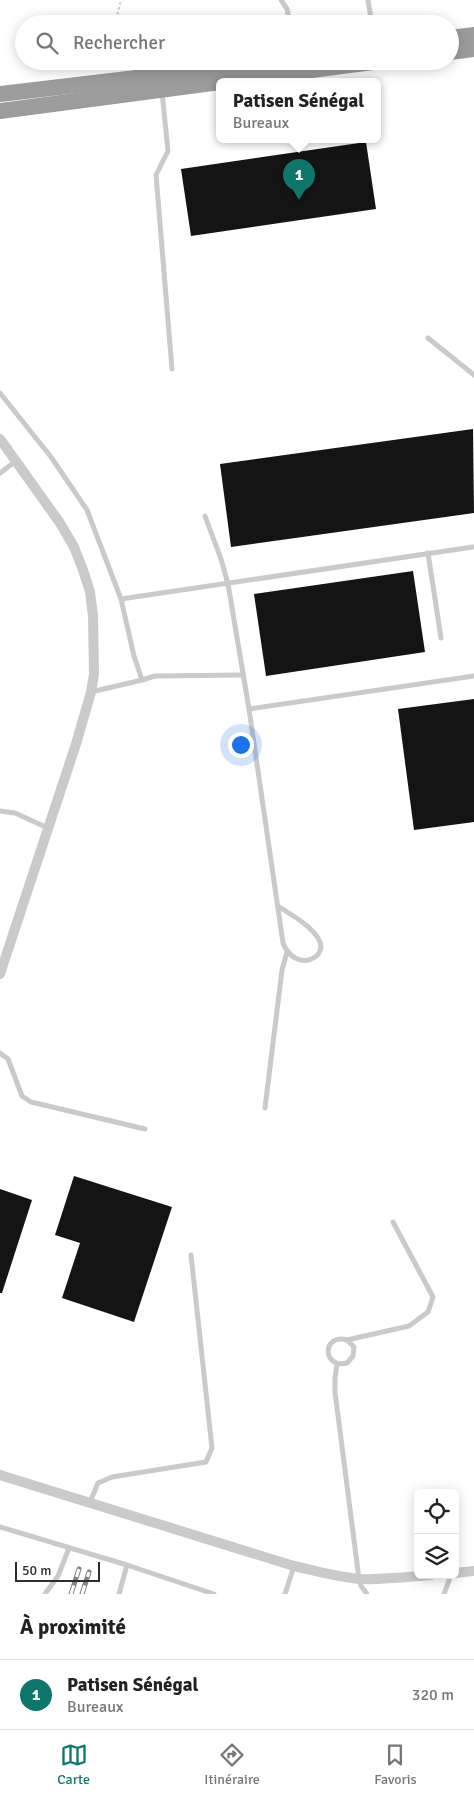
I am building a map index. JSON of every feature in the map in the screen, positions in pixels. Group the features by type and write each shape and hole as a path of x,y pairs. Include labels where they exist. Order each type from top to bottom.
{"highway":[{"path":"459,37 474,35"},
{"path":"459,51 474,49"},
{"path":"0,94 209,70"},
{"path":"249,78 311,70"},
{"path":"0,111 216,83"}],"street":[{"path":"0,439 60,523 74,547 90,592 93,616 94,674 91,692 76,744 0,974"},
{"path":"0,1475 294,1566 359,1579 414,1576"},
{"path":"459,1573 474,1571"}],"lane":[{"path":"281,0 287,9 288,15"},
{"path":"368,0 370,15"},
{"path":"161,90 168,152 156,175 172,369"},
{"path":"428,338 474,375"},
{"path":"0,393 51,457 87,510 121,599 134,656 142,680"},
{"path":"0,474 16,460"},
{"path":"205,516 228,584 249,709 283,943 287,952 294,959 310,960 320,952 320,940 306,926 278,906"},
{"path":"121,599 473,547"},
{"path":"428,554 442,638"},
{"path":"91,692 155,676 243,675"},
{"path":"249,709 474,676"},
{"path":"0,811 15,813 48,828"},
{"path":"265,1108 282,970 287,952"},
{"path":"0,1053 8,1060 22,1096 31,1102 145,1129"},
{"path":"347,1340 409,1326 428,1312 433,1297 393,1222"},
{"path":"90,1502 98,1483 112,1477 206,1462 212,1448 191,1255"},
{"path":"341,1338 347,1340 354,1347 353,1356 347,1363 337,1364 328,1355 328,1349 330,1344 341,1338"},
{"path":"337,1364 336,1392 359,1579 361,1586 367,1594"},
{"path":"0,1527 214,1594"},
{"path":"45,1594 58,1576 69,1548"},
{"path":"119,1594 127,1566"},
{"path":"285,1594 294,1566"},
{"path":"444,1594 450,1579"}],"path":[{"path":"116,15 120,0"}],"building":[{"path":"366,143 376,209 191,236 181,169"},
{"path":"473,429 474,513 231,547 220,464"},
{"path":"413,571 425,652 266,676 254,594"},
{"path":"474,699 474,822 414,830 398,709"},
{"path":"74,1176 172,1207 134,1322 62,1298 80,1243 55,1235"},
{"path":"0,1189 32,1200 2,1293 0,1293"}],"railway":[{"path":"71,1594 79,1569"},
{"path":"82,1594 89,1572"}],"place":[{"name":"Patisen Sénégal","path":"299,200"}]}
